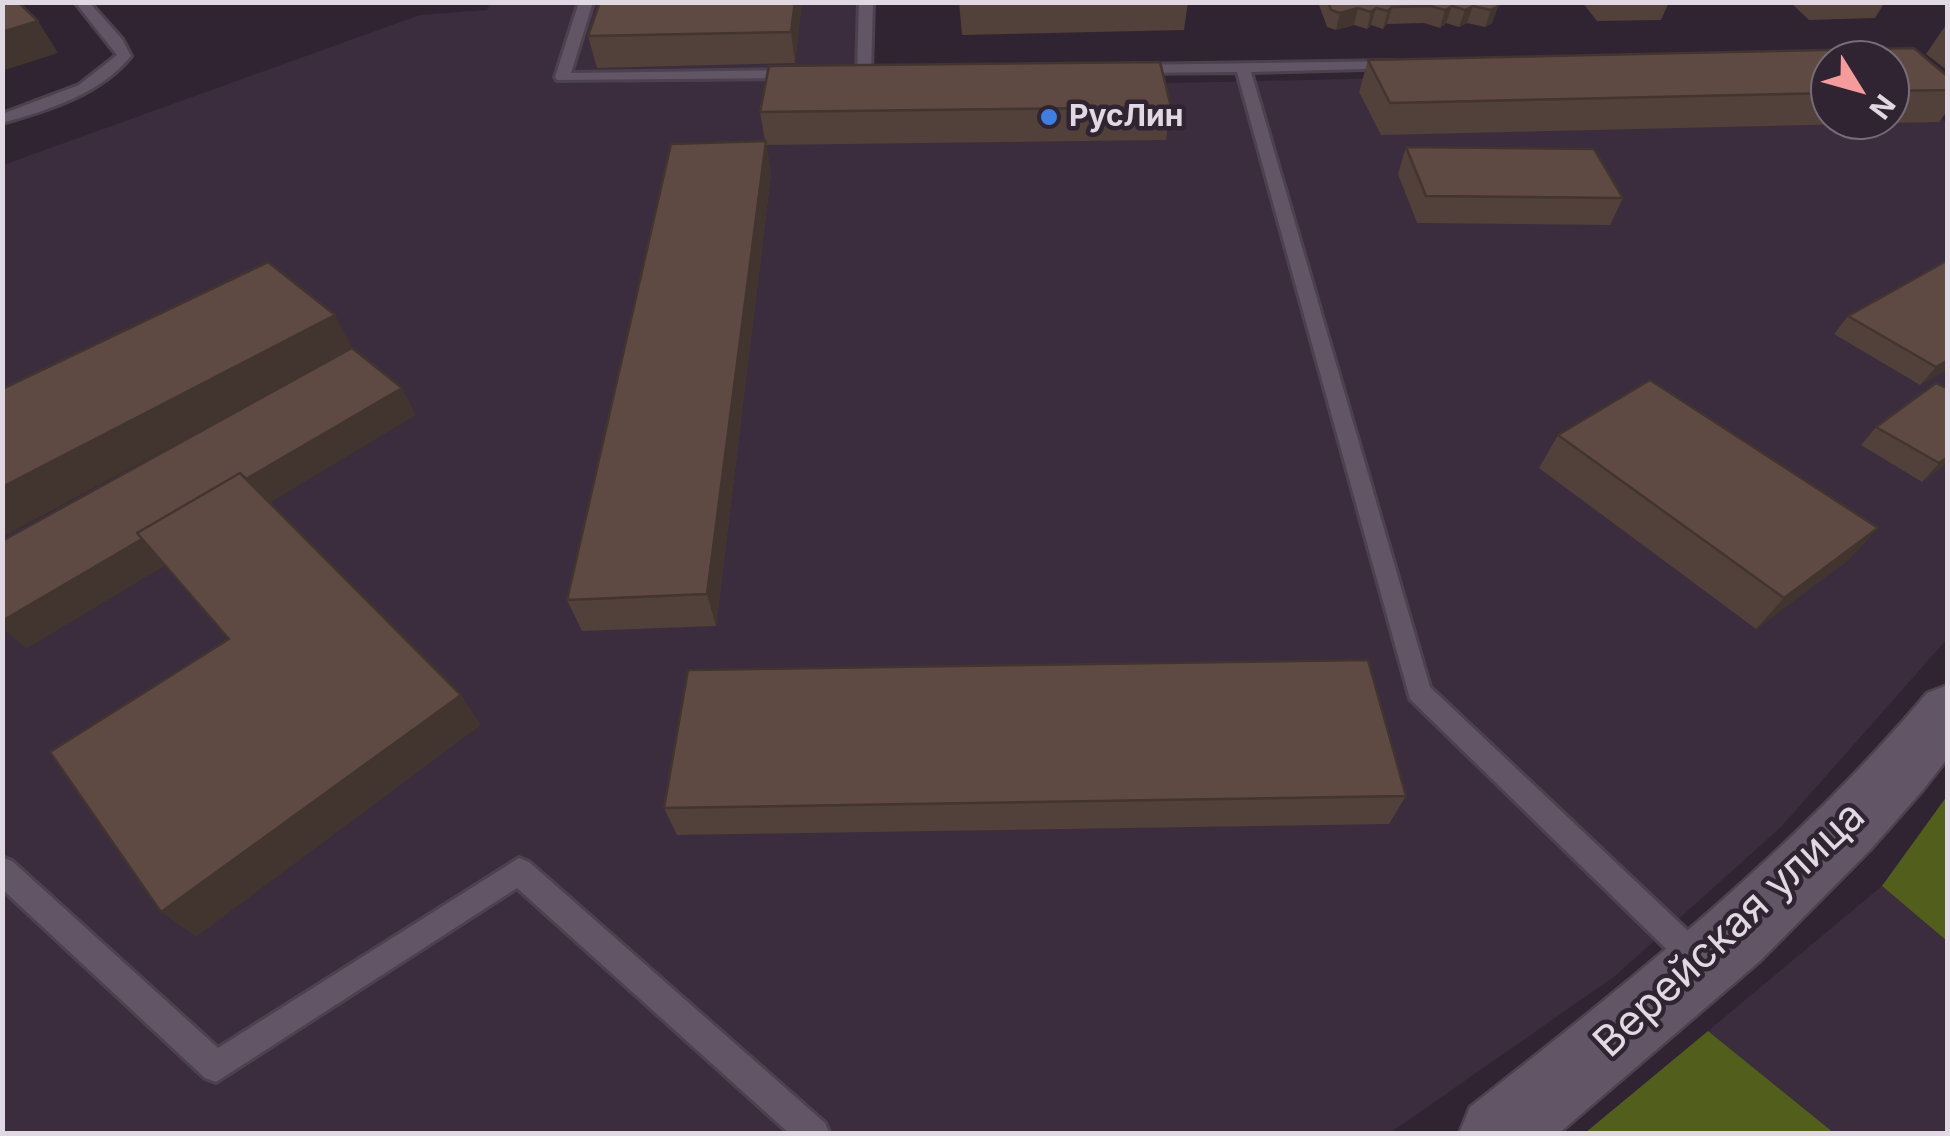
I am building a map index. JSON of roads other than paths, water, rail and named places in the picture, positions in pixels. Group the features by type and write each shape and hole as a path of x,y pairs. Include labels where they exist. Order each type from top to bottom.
{"street":[{"name":"Верейская улица","path":"1497,1134 1626,1032 1815,863 1948,712"}],"lane":[{"path":"2,118 87,86 112,70 124,56 117,42 81,2"},
{"path":"586,2 562,77 808,74"},
{"path":"865,73 866,2"},
{"path":"1104,70 1422,64"},
{"path":"1243,68 1419,692 1702,964"},
{"path":"2,870 216,1067 519,871 814,1134"}],"place":[{"name":"РусЛин","path":"1049,117"}]}
